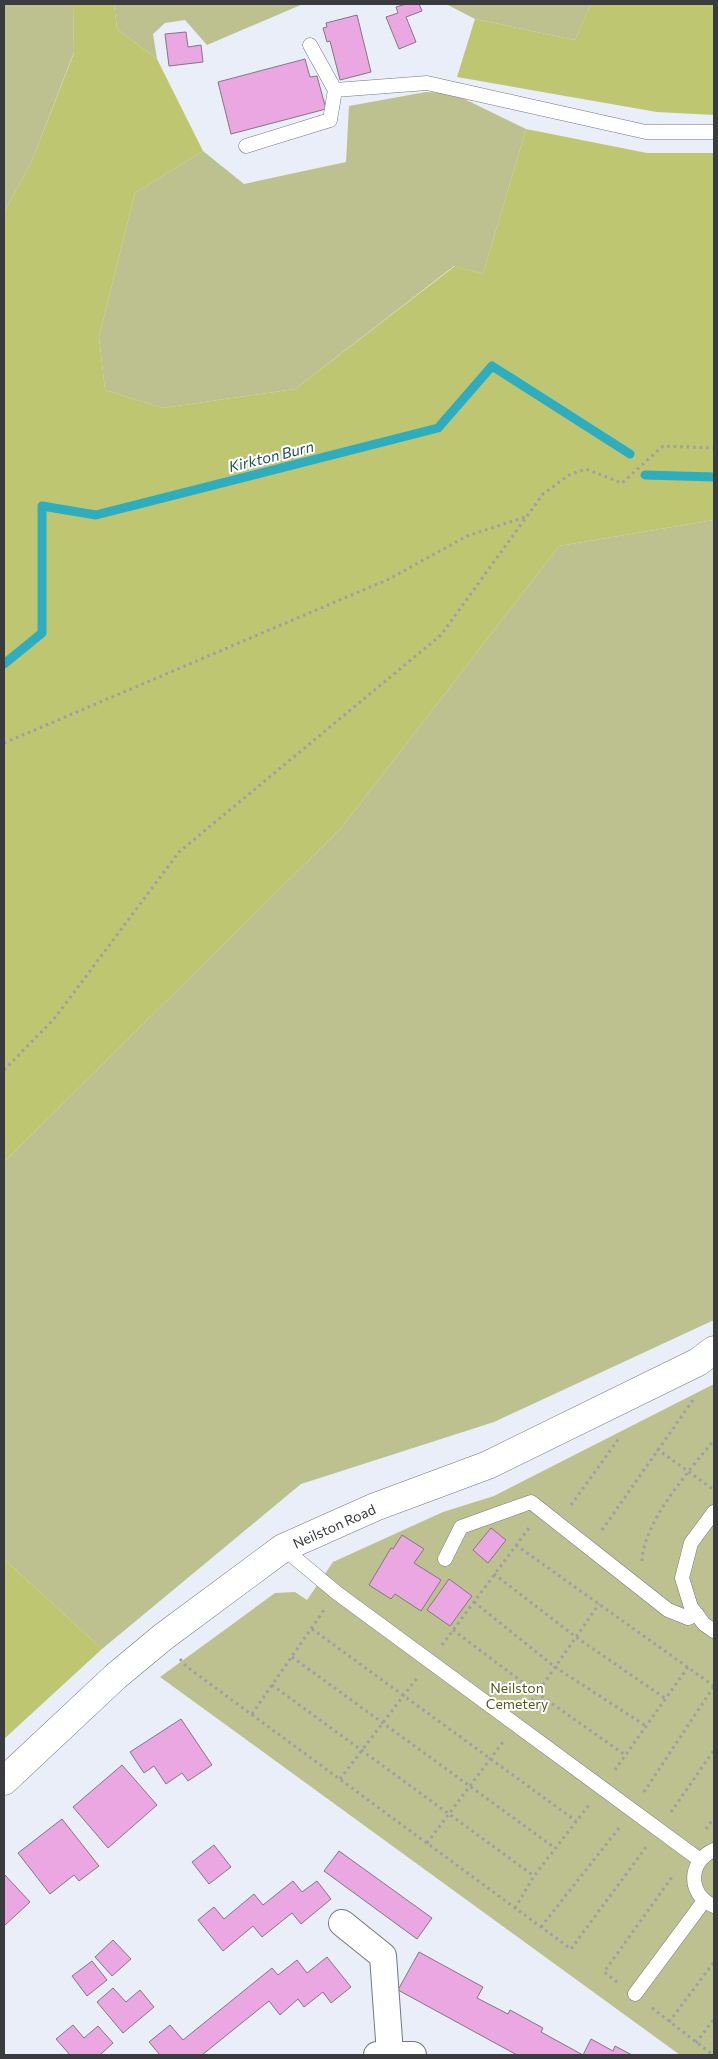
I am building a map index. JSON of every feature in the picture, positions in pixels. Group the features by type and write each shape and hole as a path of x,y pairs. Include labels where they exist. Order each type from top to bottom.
{"street":[{"name":"Neilston Road","path":"4,1780 116,1676 162,1637 283,1548 375,1507 488,1465 698,1362 714,1350"},
{"path":"342,1922 383,1956 393,2055"}],"lane":[{"path":"246,146 330,120 335,90 310,45"},
{"path":"335,90 427,84 646,132 714,132"},
{"path":"445,1559 461,1528 531,1502 640,1590 668,1610 688,1618 697,1614"},
{"path":"714,1512 691,1543 682,1578 691,1607 704,1624 714,1631"},
{"path":"283,1548 337,1593 695,1856"},
{"path":"695,1856 714,1850"},
{"path":"635,1994 709,1903 698,1894 693,1876 695,1856"}],"path":[{"path":"4,1070 54,1019 180,852 441,635 543,494 569,475 586,469 622,483 663,446 714,448"},
{"path":"4,743 389,579 467,536 527,516"},
{"path":"589,1549 693,1400"},
{"path":"558,1524 620,1437"},
{"path":"640,1590 642,1552 654,1521 688,1472 714,1440"},
{"path":"657,1450 714,1491"},
{"path":"516,1545 714,1686"},
{"path":"494,1574 576,1637 666,1699"},
{"path":"252,1714 337,1593"},
{"path":"474,1602 555,1667 646,1726"},
{"path":"312,1629 576,1821"},
{"path":"453,1630 537,1693 625,1755"},
{"path":"162,1637 187,1666 571,1949 714,1750"},
{"path":"292,1657 555,1848"},
{"path":"272,1685 534,1876"},
{"path":"713,2055 604,1972 695,1856 714,1818"},
{"path":"669,2022 714,1962"},
{"path":"696,2043 714,2019"}],"green space":[{"path":"4,4 73,4 74,52 31,163 4,212"},
{"path":"73,4 114,4 117,29 157,59 203,151 135,193 99,337 105,390 163,408 295,389 455,266 483,274 526,129 647,153 714,153 714,520 559,546 342,827 4,1162 4,212 31,163 74,53"},
{"path":"114,4 303,4 207,45 185,20 165,23 153,34 157,59 117,29"},
{"path":"446,4 591,4 575,40 475,19"},
{"path":"591,4 714,4 714,115 657,112 457,77 475,19 575,40"},
{"path":"426,92 452,93 526,129 483,274 454,266 295,389 163,408 105,390 99,337 135,193 203,151 244,184 346,162 349,106"},
{"path":"714,520 714,1320 494,1422 301,1484 102,1649 4,1559 4,1162 342,827 559,546"},
{"name":"Neilston Cemetery","path":"714,1384 714,2055 680,2055 160,1677 275,1593 295,1592 307,1600 333,1562 443,1512 494,1496"},
{"path":"4,1559 102,1649 4,1739"}],"building":[{"path":"406,4 419,4 422,11 406,17 416,42 399,49 386,17 398,13 396,7"},
{"path":"357,15 371,72 340,80 330,41 327,42 323,28 327,27 326,23"},
{"path":"186,32 188,47 201,45 203,62 169,66 165,34"},
{"path":"305,59 310,77 317,76 326,109 231,134 218,82"},
{"path":"491,1528 506,1540 488,1563 473,1550"},
{"path":"402,1535 424,1549 414,1563 441,1580 421,1611 395,1594 391,1599 369,1585 391,1548 393,1549"},
{"path":"449,1579 472,1596 450,1626 427,1610"},
{"path":"181,1719 212,1765 188,1781 182,1773 166,1784 154,1766 144,1773 130,1752"},
{"path":"122,1765 157,1805 108,1848 73,1807"},
{"path":"62,1819 99,1866 79,1881 74,1875 50,1894 18,1853"},
{"path":"214,1845 231,1867 209,1884 192,1862"},
{"path":"339,1851 432,1918 417,1939 324,1871"},
{"path":"4,1874 30,1902 4,1926"},
{"path":"293,1881 302,1892 317,1881 331,1899 301,1924 292,1913 262,1937 253,1926 223,1951 198,1920 214,1907 224,1919 254,1894 263,1905"},
{"path":"113,1940 131,1959 112,1976 95,1957"},
{"path":"419,1952 483,1987 477,1998 508,2014 510,2010 543,2028 541,2032 583,2055 517,2055 398,1990"},
{"path":"327,1957 351,1987 331,2003 323,1992 304,2007 298,1999 280,2015 269,2001 202,2055 160,2055 149,2042 170,2025 183,2040 272,1968 278,1975 297,1960 307,1973"},
{"path":"92,1961 107,1980 87,1996 72,1976"},
{"path":"113,1988 126,2002 140,1990 154,2007 123,2033 97,2002"},
{"path":"73,2025 84,2038 98,2026 113,2043 100,2055 70,2055 56,2039"},
{"path":"591,2039 613,2051 615,2046 632,2055 583,2055"}],"waterway":[{"name":"Kirkton Burn","path":"4,664 42,633 42,506 96,515 438,428 492,366 630,454"},
{"name":"Kirkton Burn","path":"645,475 714,477"}]}
